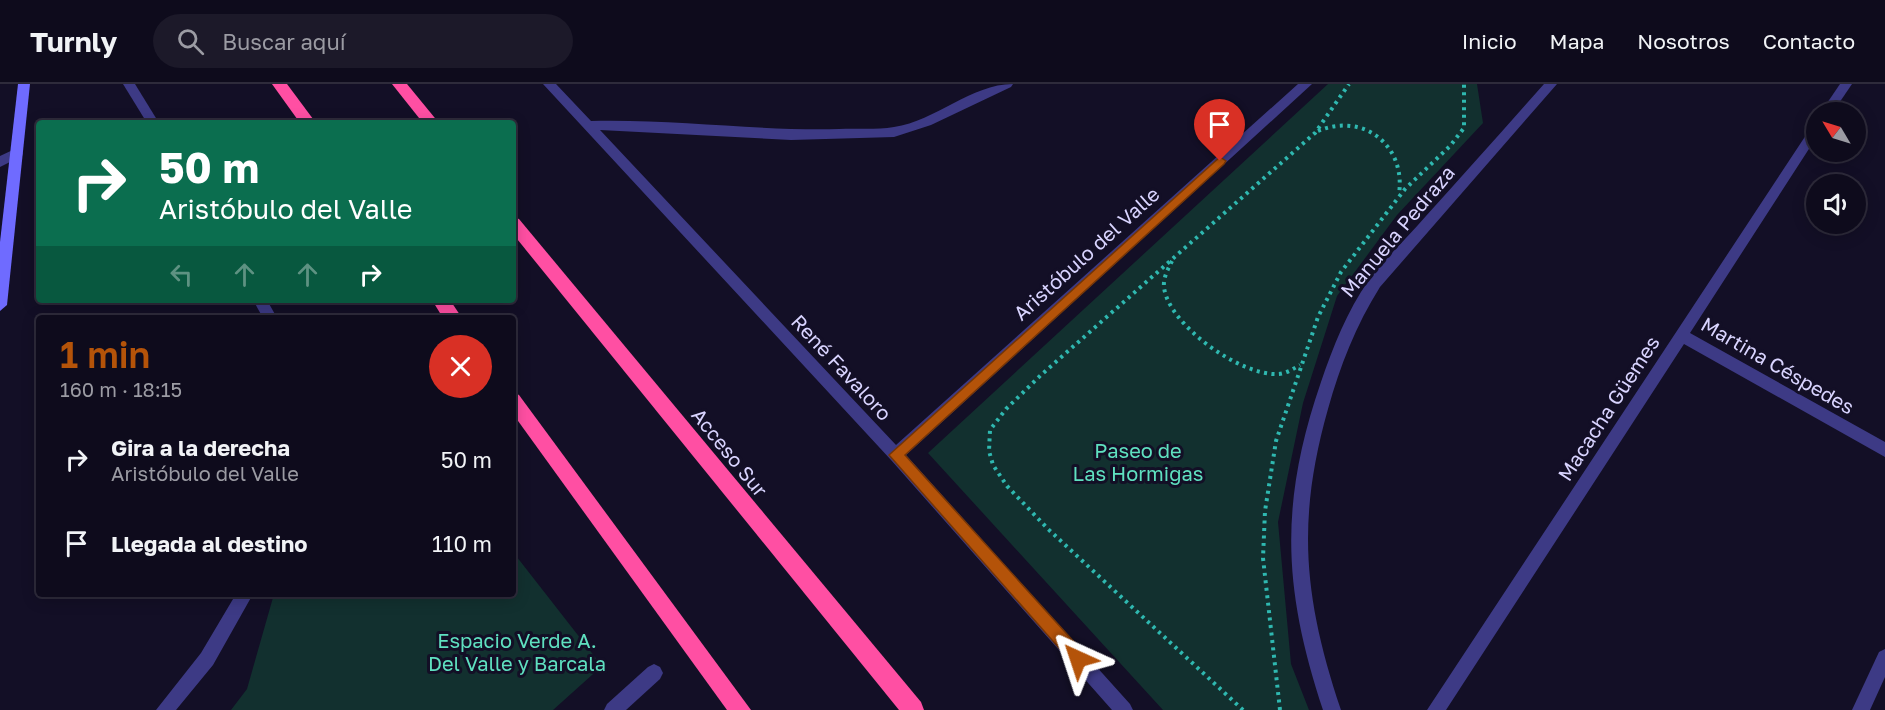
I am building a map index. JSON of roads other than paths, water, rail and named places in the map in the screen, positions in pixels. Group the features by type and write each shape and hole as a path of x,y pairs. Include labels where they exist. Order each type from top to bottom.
{"highway":[{"path":"279,84 306,120"},
{"path":"399,84 429,120"},
{"name":"Acceso Sur","path":"516,227 913,710"},
{"path":"516,404 740,710"}],"street":[{"path":"0,305 24,84"},
{"path":"129,84 151,120"},
{"name":"René Favaloro","path":"549,84 896,455 1124,710"},
{"path":"589,126 621,125 791,135 894,132 927,122 1007,84"},
{"name":"Aristóbulo del Valle","path":"896,455 1305,84"},
{"name":"Manuela Pedraza","path":"1332,710 1315,664 1307,617 1299,551 1299,512 1305,467 1318,416 1342,341 1356,311 1375,283 1551,84"},
{"path":"1834,102 1846,84"},
{"name":"Macacha Güemes","path":"1436,710 1806,144"},
{"path":"0,162 16,153"},
{"name":"Martina Céspedes","path":"1681,335 1885,450"},
{"path":"165,710 207,660 243,597"},
{"path":"1861,710 1885,658"},
{"path":"613,710 654,673"}],"park label":[{"name":"Paseo de Las Hormigas","path":"1138,462"},
{"name":"Espacio Verde A. Del Valle y Barcala","path":"517,652"}]}
